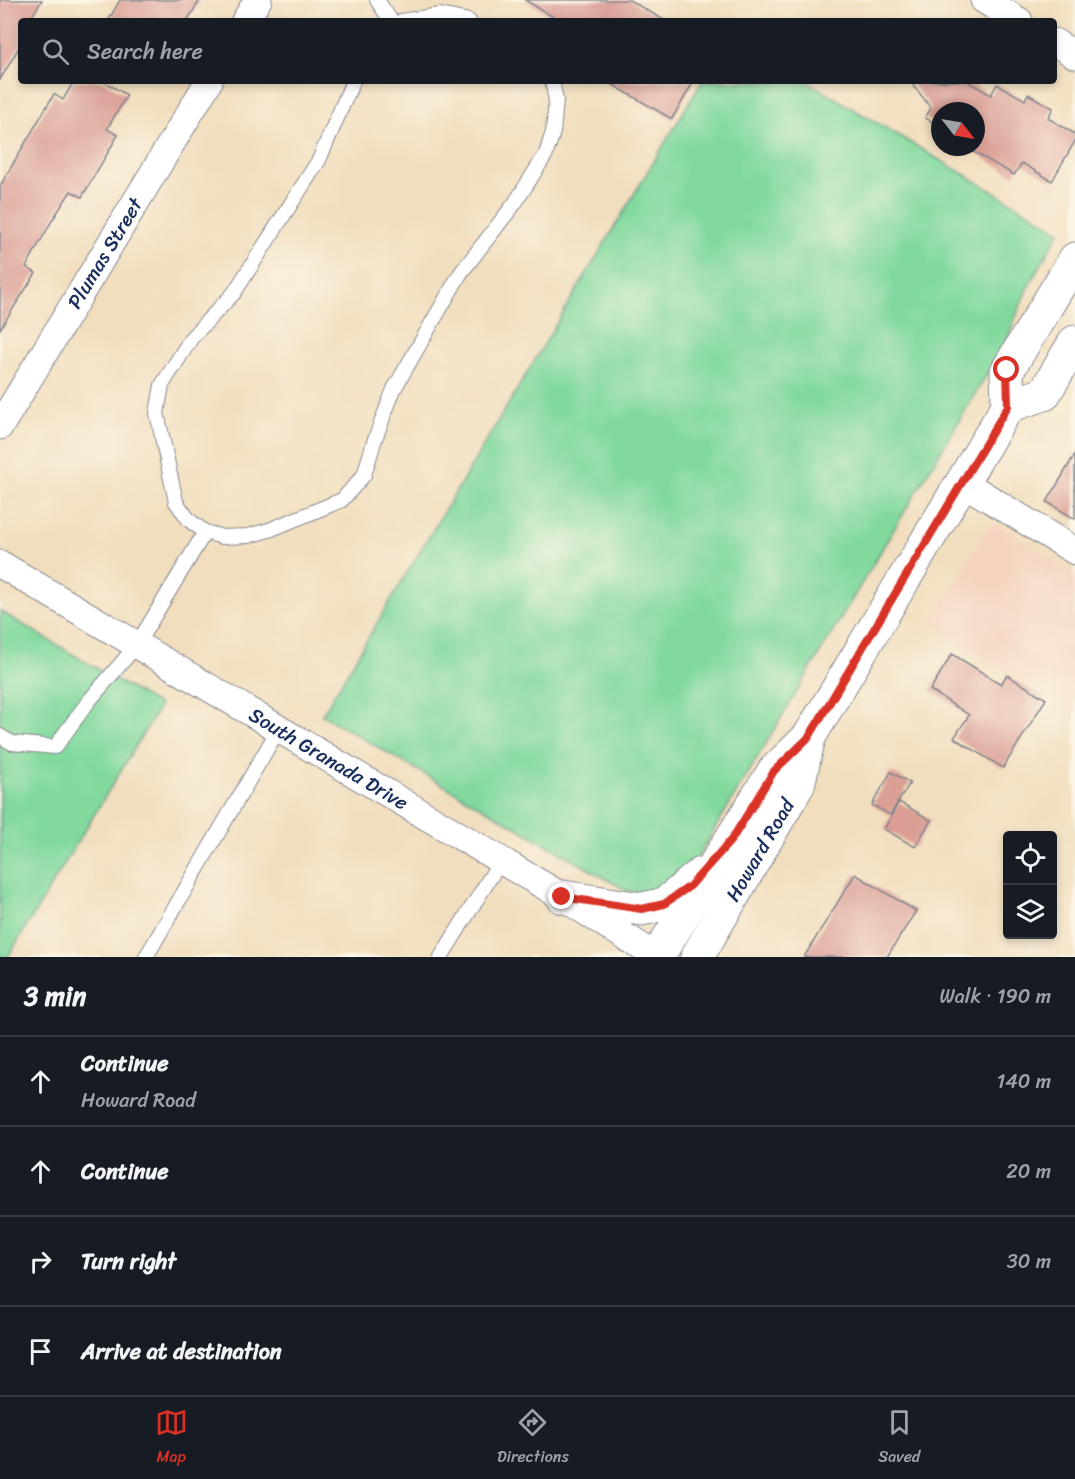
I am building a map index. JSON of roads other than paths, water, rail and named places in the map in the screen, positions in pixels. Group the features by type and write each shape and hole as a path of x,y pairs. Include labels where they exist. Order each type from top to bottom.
{"main road":[{"path":"1075,259 1007,370 1008,406 1044,394 1075,342"},
{"name":"Howard Road","path":"657,957 774,771 809,737 1008,406"},
{"name":"Howard Road","path":"697,957 798,785 809,737"},
{"path":"562,897 642,909 664,904 690,886 732,839"}],"street":[{"path":"247,18 258,0"},
{"path":"984,0 1014,18"},
{"path":"1057,44 1075,55"},
{"name":"Plumas Street","path":"0,426 207,84"},
{"path":"962,482 1075,551"},
{"name":"South Granada Drive","path":"0,564 501,860 657,957"}],"lane":[{"path":"377,0 389,18"},
{"path":"420,18 440,15 454,18"},
{"path":"352,84 319,160 234,293 192,337 162,385 158,413 176,502 189,520 205,532 222,537 248,536 269,530 342,500 364,475 375,439 400,378 460,274 515,203 546,154 554,132 556,100 553,84"},
{"path":"0,736 12,743 55,747 88,702 136,646 205,532"},
{"path":"146,957 278,730"},
{"path":"441,957 501,860"}]}
